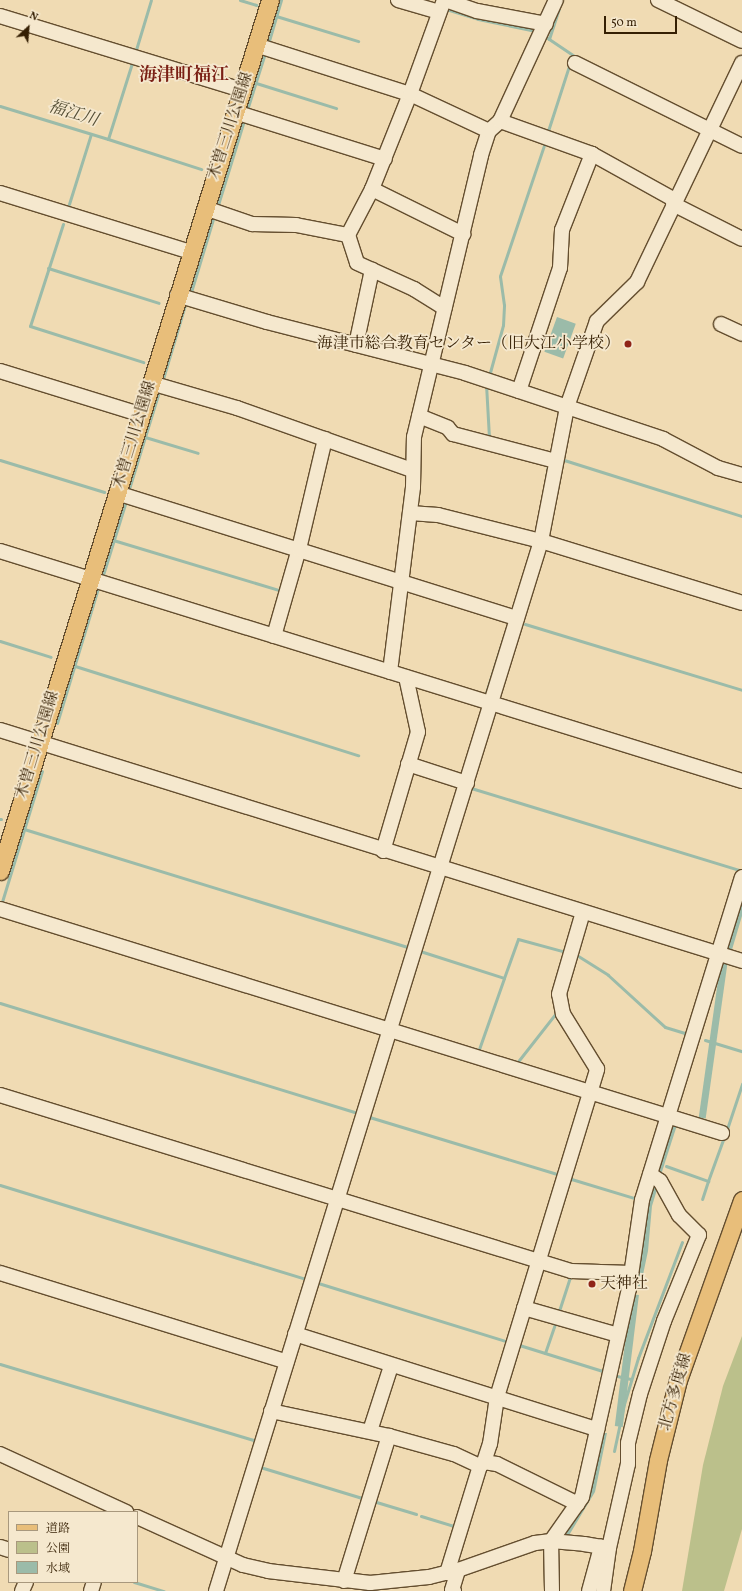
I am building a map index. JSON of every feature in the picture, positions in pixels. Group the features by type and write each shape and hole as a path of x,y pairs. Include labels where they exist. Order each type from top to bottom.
{"main road":[{"name":"木曽三川公園線","path":"0,871 142,415 177,295 270,0"},
{"name":"北方多度線","path":"632,1591 642,1551 658,1460 678,1380 742,1200"}],"street":[{"path":"398,0 444,3 546,24"},
{"path":"390,672 413,487 412,470 414,437 444,308 489,131 500,121 556,0"},
{"path":"658,0 742,41"},
{"path":"444,3 385,159 372,189 348,236 357,263 414,289 444,308"},
{"path":"0,16 242,90"},
{"path":"256,45 410,94 489,131"},
{"path":"216,1591 541,541 567,407 597,321 637,282 742,62"},
{"path":"575,63 742,146"},
{"path":"235,112 385,159"},
{"path":"500,121 592,154 674,202 742,239"},
{"path":"519,391 560,268 562,230 592,154"},
{"path":"372,189 463,234"},
{"path":"0,193 191,252"},
{"path":"205,208 252,224 296,225 348,236"},
{"path":"356,345 372,270"},
{"path":"177,295 267,322 431,363 519,391 663,439 718,468 742,475"},
{"path":"721,324 742,334"},
{"path":"0,371 142,415"},
{"path":"151,383 237,408 412,470"},
{"path":"419,416 448,428 453,434 556,461"},
{"path":"274,636 299,549 325,439"},
{"path":"117,493 517,618"},
{"path":"410,513 438,515 541,541 742,603"},
{"path":"0,551 491,704 742,780"},
{"path":"382,851 418,732 406,677"},
{"path":"0,730 382,851 742,961"},
{"path":"408,764 466,782"},
{"path":"552,1591 551,1541 582,1497 631,1273 642,1200 742,877"},
{"path":"0,909 722,1133"},
{"path":"454,1591 452,1590 453,1571 482,1464 490,1444 498,1397 597,1069 564,1014 558,994 584,912"},
{"path":"0,1095 571,1271 631,1273"},
{"path":"589,1591 605,1548 628,1464 628,1443 640,1394 664,1321 699,1235 679,1215 660,1181 650,1174"},
{"path":"0,1273 286,1362"},
{"path":"524,1308 618,1335"},
{"path":"295,1334 391,1366 498,1397 597,1429"},
{"path":"370,1431 391,1366"},
{"path":"271,1411 370,1431 454,1454 482,1464 498,1464 578,1504"},
{"path":"344,1581 389,1436"},
{"path":"0,1454 124,1511"},
{"path":"138,1517 226,1558 268,1571 370,1583 453,1571 535,1542 551,1541 605,1548"},
{"path":"603,1591 605,1548"}],"green space":[{"path":"742,1336 742,1529 724,1591 682,1591 703,1465 723,1386"}],"water":[{"path":"557,317 576,324 563,359 544,352"},
{"path":"742,892 742,916 731,953 724,950"},
{"path":"721,959 728,960 706,1118 699,1117"},
{"path":"671,1121 678,1122 660,1178 655,1173"},
{"path":"652,1181 659,1183 652,1206 648,1251 640,1289 633,1286"},
{"path":"631,1294 639,1295 623,1427 615,1426"},
{"path":"600,1433 607,1433 595,1492 568,1537 564,1530"}],"waterway":[{"name":"福江川","path":"135,53 151,0"},
{"path":"240,0 256,5"},
{"path":"268,44 281,0"},
{"name":"福江川","path":"446,9 478,19 536,31"},
{"name":"福江川","path":"545,36 549,39 559,9"},
{"path":"276,16 358,41"},
{"path":"549,39 577,58"},
{"path":"247,110 265,53"},
{"name":"福江川","path":"0,106 108,139 132,63"},
{"path":"547,134 570,63"},
{"path":"256,83 336,108"},
{"path":"217,208 244,120"},
{"path":"69,204 91,134"},
{"path":"108,139 201,169"},
{"path":"489,376 503,325 504,305 500,276 545,142"},
{"path":"191,292 214,216"},
{"path":"63,224 30,326 143,362"},
{"path":"48,268 159,303"},
{"path":"162,382 185,305"},
{"path":"486,384 489,437 492,438"},
{"path":"128,492 159,391"},
{"path":"145,437 198,453"},
{"path":"0,460 104,492"},
{"path":"564,460 742,516"},
{"path":"545,486 548,464"},
{"path":"102,578 126,501"},
{"path":"113,540 282,591"},
{"path":"57,723 98,588"},
{"path":"525,624 742,690"},
{"path":"486,693 504,636"},
{"path":"0,641 51,657"},
{"path":"75,666 358,755"},
{"path":"1,905 42,771"},
{"path":"471,788 739,870"},
{"path":"24,829 408,947"},
{"path":"420,951 504,978 518,939 566,952"},
{"path":"575,954 608,975 665,1027 688,1034"},
{"path":"478,1052 504,978"},
{"path":"0,1003 358,1113"},
{"path":"516,1064 556,1013"},
{"path":"705,1040 742,1051"},
{"path":"726,1132 742,1084"},
{"path":"366,1116 560,1175"},
{"path":"708,1181 724,1137"},
{"path":"666,1166 708,1181 702,1199"},
{"path":"568,1178 637,1199"},
{"path":"0,1185 308,1280"},
{"path":"614,1451 624,1404 638,1358 682,1242"},
{"path":"558,1314 570,1276"},
{"path":"318,1283 509,1342"},
{"path":"545,1353 556,1321"},
{"path":"516,1344 606,1372"},
{"path":"0,1364 257,1441"},
{"path":"617,1376 631,1379"},
{"path":"260,1467 365,1499"},
{"path":"373,1501 416,1514"},
{"path":"421,1516 457,1527"},
{"path":"137,1583 164,1591"}],"place":[{"name":"海津市総合教育センター（旧大江小学校）","path":"628,344"},
{"name":"天神社","path":"592,1284"}],"district":[{"name":"海津町福江","path":"184,76"}]}
